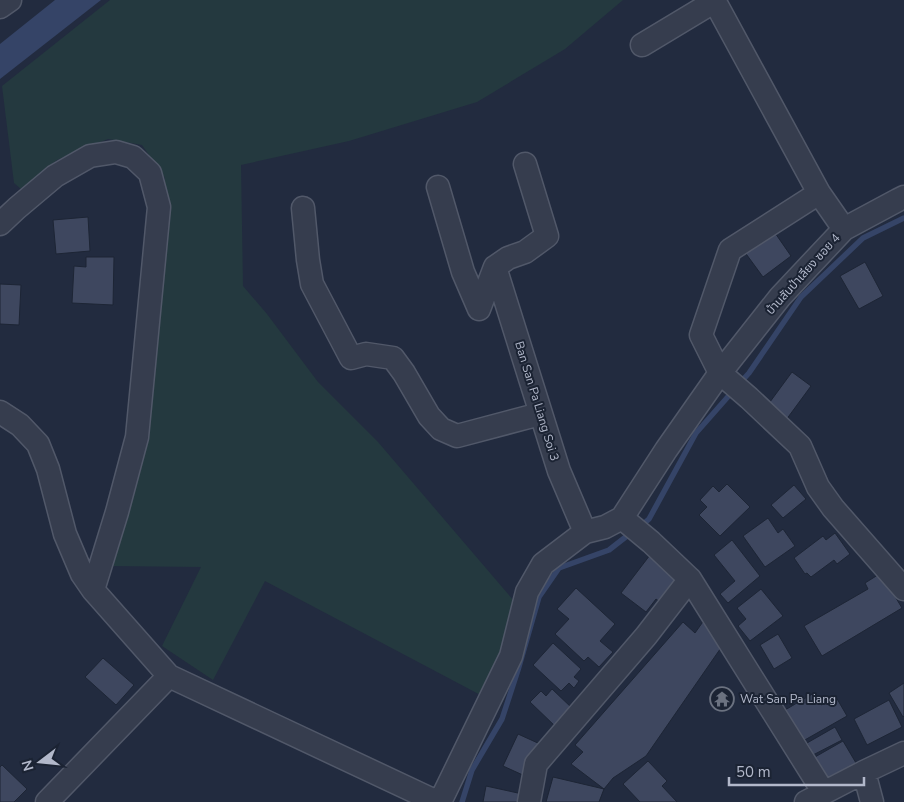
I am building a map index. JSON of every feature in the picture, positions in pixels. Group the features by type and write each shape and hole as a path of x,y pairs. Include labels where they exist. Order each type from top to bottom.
{"street":[{"path":"0,7 10,0"},
{"path":"642,45 714,1 819,193 844,229"},
{"path":"0,224 55,176 90,156 116,152 133,157 150,174 158,207 137,437 117,512 93,590"},
{"path":"438,188 463,272 479,309 495,268 508,258 525,252 547,236 525,164"},
{"path":"819,193 730,250 701,335 724,377 800,446 818,486 832,508 904,589"},
{"name":"บ้านสันป่าเลียง ซอย 4","path":"636,529 666,450 724,377 780,297 844,229 904,198"},
{"path":"303,208 312,284 351,358 366,354 393,358 429,416 441,429 457,436 540,414"},
{"name":"Ban San Pa Liang Soi 3","path":"495,268 559,471 585,532"},
{"path":"0,412 20,425 38,444 48,469 65,534 82,574 93,590 170,676 439,802 511,656 527,592 543,564 585,532 605,526 636,529 690,579 815,798 904,753"},
{"path":"530,802 536,764 646,636 690,579"},
{"path":"47,802 170,676"},
{"path":"864,772 872,802"}],"green space":[{"path":"110,0 623,0 565,49 477,102 349,141 241,165 243,286 267,314 318,382 378,442 514,601 488,699 265,581 213,680 162,646 201,567 109,566 144,437 165,178 142,145 108,139 57,160 21,189 14,183 2,86"}],"water":[{"path":"55,0 101,0 0,79 0,44"}],"building":[{"path":"88,217 90,251 56,254 53,220"},
{"path":"773,230 791,256 763,277 744,251"},
{"path":"86,257 114,257 113,305 72,303 74,266 86,267"},
{"path":"865,262 883,296 859,309 840,276"},
{"path":"0,284 21,285 19,325 0,324"},
{"path":"792,372 811,386 786,420 767,406"},
{"path":"727,484 750,507 720,536 699,515 707,507 700,500 713,486 719,492"},
{"path":"794,485 806,499 783,518 771,505"},
{"path":"768,518 778,533 783,529 795,546 765,567 743,536"},
{"path":"835,533 850,554 837,564 834,560 811,577 807,573 805,574 794,558 823,536 826,540"},
{"path":"732,540 760,576 728,603 720,594 735,581 714,555"},
{"path":"650,555 684,582 665,606 656,599 646,612 621,593"},
{"path":"881,573 902,608 822,656 804,626 868,589 865,583"},
{"path":"576,588 615,624 600,641 613,652 599,667 588,657 584,661 555,634 569,619 557,609"},
{"path":"761,589 783,616 750,641 738,626 746,619 737,608"},
{"path":"707,616 725,642 646,756 613,778 604,789 571,764 583,752 575,745 683,622 695,633"},
{"path":"778,634 792,658 774,669 760,645"},
{"path":"553,643 581,669 574,677 579,681 574,688 569,683 561,691 533,665"},
{"path":"103,658 134,685 116,705 85,677"},
{"path":"904,683 904,716 903,717 889,693"},
{"path":"552,689 573,709 556,727 530,702 541,691 546,696"},
{"path":"814,693 821,705 836,697 847,716 803,741 785,710"},
{"path":"889,700 902,727 867,745 854,719"},
{"path":"835,727 842,740 813,755 807,743"},
{"path":"518,734 540,744 525,776 503,766"},
{"path":"843,741 859,768 830,784 815,757"},
{"path":"648,761 667,781 662,786 677,802 640,802 623,784"},
{"path":"2,765 27,789 14,802 0,802 0,767"},
{"path":"553,777 604,789 599,802 546,802"},
{"path":"486,786 527,795 526,802 483,802"}],"waterway":[{"path":"739,384 749,373 801,297 863,238 904,218"},
{"path":"640,527 649,519 696,433 733,391"},
{"path":"462,802 472,770 502,719 539,597 559,568 609,550 632,532"}],"place":[{"name":"Wat San Pa Liang","path":"722,699"}]}
